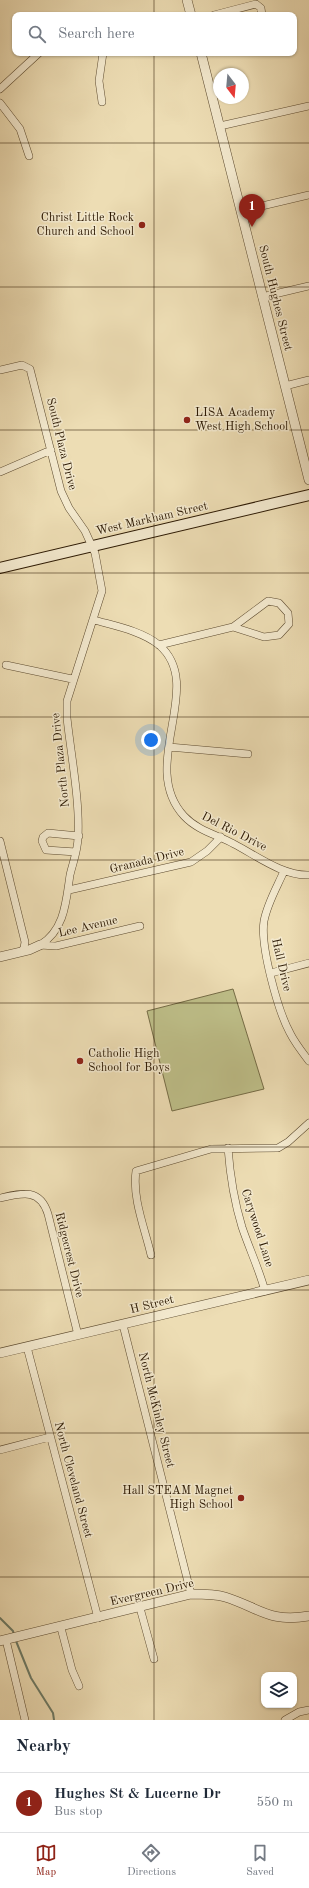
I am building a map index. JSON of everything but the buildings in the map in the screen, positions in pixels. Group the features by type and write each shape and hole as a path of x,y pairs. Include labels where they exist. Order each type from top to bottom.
{"main road":[{"name":"West Markham Street","path":"0,568 309,496"}],"street":[{"path":"187,0 190,12"},
{"path":"225,12 256,4 261,8 262,12"},
{"path":"0,89 36,56"},
{"path":"102,102 99,82 103,56"},
{"name":"South Hughes Street","path":"202,56 309,480"},
{"path":"0,103 20,129 29,156"},
{"path":"220,126 309,106"},
{"path":"241,211 309,195"},
{"path":"262,297 309,286"},
{"name":"South Plaza Drive","path":"0,370 26,366 30,369 64,500 85,531 92,546"},
{"path":"285,386 309,380"},
{"path":"0,472 51,450"},
{"name":"North Plaza Drive","path":"40,945 50,939 59,926 66,904 79,836 66,710 68,692 94,620 102,591 101,580 92,546"},
{"path":"159,645 233,627 268,601 279,603 286,609 289,615 287,628 275,636 264,637 233,627"},
{"name":"Del Rio Drive","path":"94,620 141,635 159,645 170,658 176,675 177,684 166,774 174,801 182,813 199,828 221,837 284,870 297,874 309,875"},
{"path":"6,665 72,679"},
{"path":"169,747 248,754"},
{"path":"76,852 46,850 42,844 43,837 48,833 79,836"},
{"name":"Granada Drive","path":"69,890 191,862 207,851 221,837"},
{"path":"0,841 2,859 25,942 24,948 21,952"},
{"name":"Hall Drive","path":"284,870 268,906 264,922 264,949 286,1026 295,1043 309,1061"},
{"name":"Lee Avenue","path":"40,945 56,946 140,926"},
{"path":"0,957 21,952 40,945"},
{"path":"271,973 309,963"},
{"path":"151,1255 137,1197 135,1178 136,1171 211,1149 228,1148 269,1150 278,1148 288,1142 309,1123"},
{"name":"Carywood Lane","path":"228,1148 231,1184 242,1225 257,1263 265,1290"},
{"name":"Ridgecrest Drive","path":"0,1198 27,1194 36,1196 44,1203 78,1335"},
{"name":"H Street","path":"0,1353 309,1280"},
{"name":"North McKinley Street","path":"123,1324 191,1594"},
{"name":"North Cleveland Street","path":"27,1347 98,1618"},
{"path":"0,1450 50,1437"},
{"name":"Evergreen Drive","path":"9,1639 61,1628 191,1594 227,1598 271,1616 286,1618 309,1616"},
{"path":"140,1608 154,1659"},
{"path":"61,1628 72,1670 79,1686"},
{"path":"9,1639 25,1720"},
{"path":"285,1720 299,1712 309,1710"}],"green space":[{"path":"233,989 264,1089 172,1111 147,1011"}],"waterway":[{"path":"0,1618 13,1631 14,1635"},
{"path":"16,1641 31,1678 53,1713 54,1720"}],"place":[{"name":"Christ Little Rock Church and School","path":"142,225"},
{"name":"Hughes St & Lucerne Dr","path":"252,227"},
{"name":"LISA Academy West High School","path":"187,420"},
{"name":"Catholic High School for Boys","path":"80,1061"},
{"name":"Hall STEAM Magnet High School","path":"241,1498"}]}
